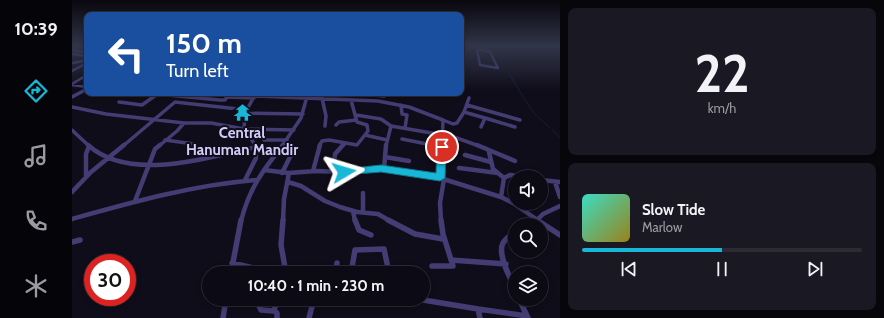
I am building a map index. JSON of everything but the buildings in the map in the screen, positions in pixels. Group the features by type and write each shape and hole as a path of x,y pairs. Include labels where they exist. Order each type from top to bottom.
{"street":[{"path":"73,63 84,61"},
{"path":"479,61 480,65 498,68 494,61"},
{"path":"72,71 84,64"},
{"path":"72,84 84,77"},
{"path":"72,84 84,87"},
{"path":"72,97 84,90"},
{"path":"119,102 142,104 154,96"},
{"path":"72,192 75,186 157,119 179,96"},
{"path":"189,96 223,100 226,96"},
{"path":"245,180 257,156 257,147 244,129 246,112 255,96"},
{"path":"240,266 232,264 240,222 257,180 294,130 303,114 308,96"},
{"path":"313,96 322,98 378,101 401,105 453,124 457,123 464,112 469,98"},
{"path":"322,98 326,116 325,126"},
{"path":"351,100 356,115 356,120"},
{"path":"175,102 246,112 303,114"},
{"path":"401,105 402,114 407,115 405,128"},
{"path":"467,105 520,120"},
{"path":"72,107 106,114 184,123 211,123 244,129 294,130"},
{"path":"464,112 515,126"},
{"path":"356,115 381,119 391,126 459,137 489,152 515,161"},
{"path":"481,127 485,118"},
{"path":"312,171 318,149 322,141 329,140 357,145 365,135 368,126 358,123 356,120 339,122 336,125"},
{"path":"432,266 453,266 443,238 439,216 444,120"},
{"path":"135,201 155,149 177,131 184,123"},
{"path":"384,169 387,140 391,126"},
{"path":"72,130 98,154 108,158 148,166 169,165 257,147"},
{"path":"365,135 387,140"},
{"path":"402,139 442,147"},
{"path":"165,140 194,144"},
{"path":"264,140 287,140"},
{"path":"333,171 335,154 339,148 346,143"},
{"path":"86,177 86,154 89,146"},
{"path":"489,152 493,169 504,178"},
{"path":"282,173 292,153"},
{"path":"465,155 491,162"},
{"path":"385,157 409,161"},
{"path":"459,168 498,173"},
{"path":"264,170 289,173 384,169 442,178 501,197 535,218"},
{"path":"285,266 281,245 284,199 289,173"},
{"path":"504,178 508,176"},
{"path":"501,197 504,178"},
{"path":"72,219 135,201 202,186 245,180 257,180"},
{"path":"548,181 558,182 560,198"},
{"path":"288,182 301,186 325,201 353,211 382,215 415,234 443,238"},
{"path":"363,193 363,212"},
{"path":"540,218 543,214 560,207"},
{"path":"353,211 359,231 371,235"},
{"path":"548,227 559,234"},
{"path":"508,238 503,242 501,247 508,269"},
{"path":"72,242 80,240"},
{"path":"352,266 355,250 384,249 388,266"},
{"path":"451,260 506,264"},
{"path":"430,301 528,317"},
{"path":"223,318 225,306"},
{"path":"259,306 261,310 274,311"},
{"path":"275,306 274,311 277,314 277,318"},
{"path":"309,318 312,306"},
{"path":"522,306 528,317"},
{"path":"478,309 480,318"}],"waterway":[{"path":"509,73 534,113 550,128"},
{"path":"552,129 560,138"}],"place":[{"name":"Central Hanuman Mandir","path":"242,112"}],"route":[{"path":"344,172 368,169 398,170 440,178 442,147"}]}
